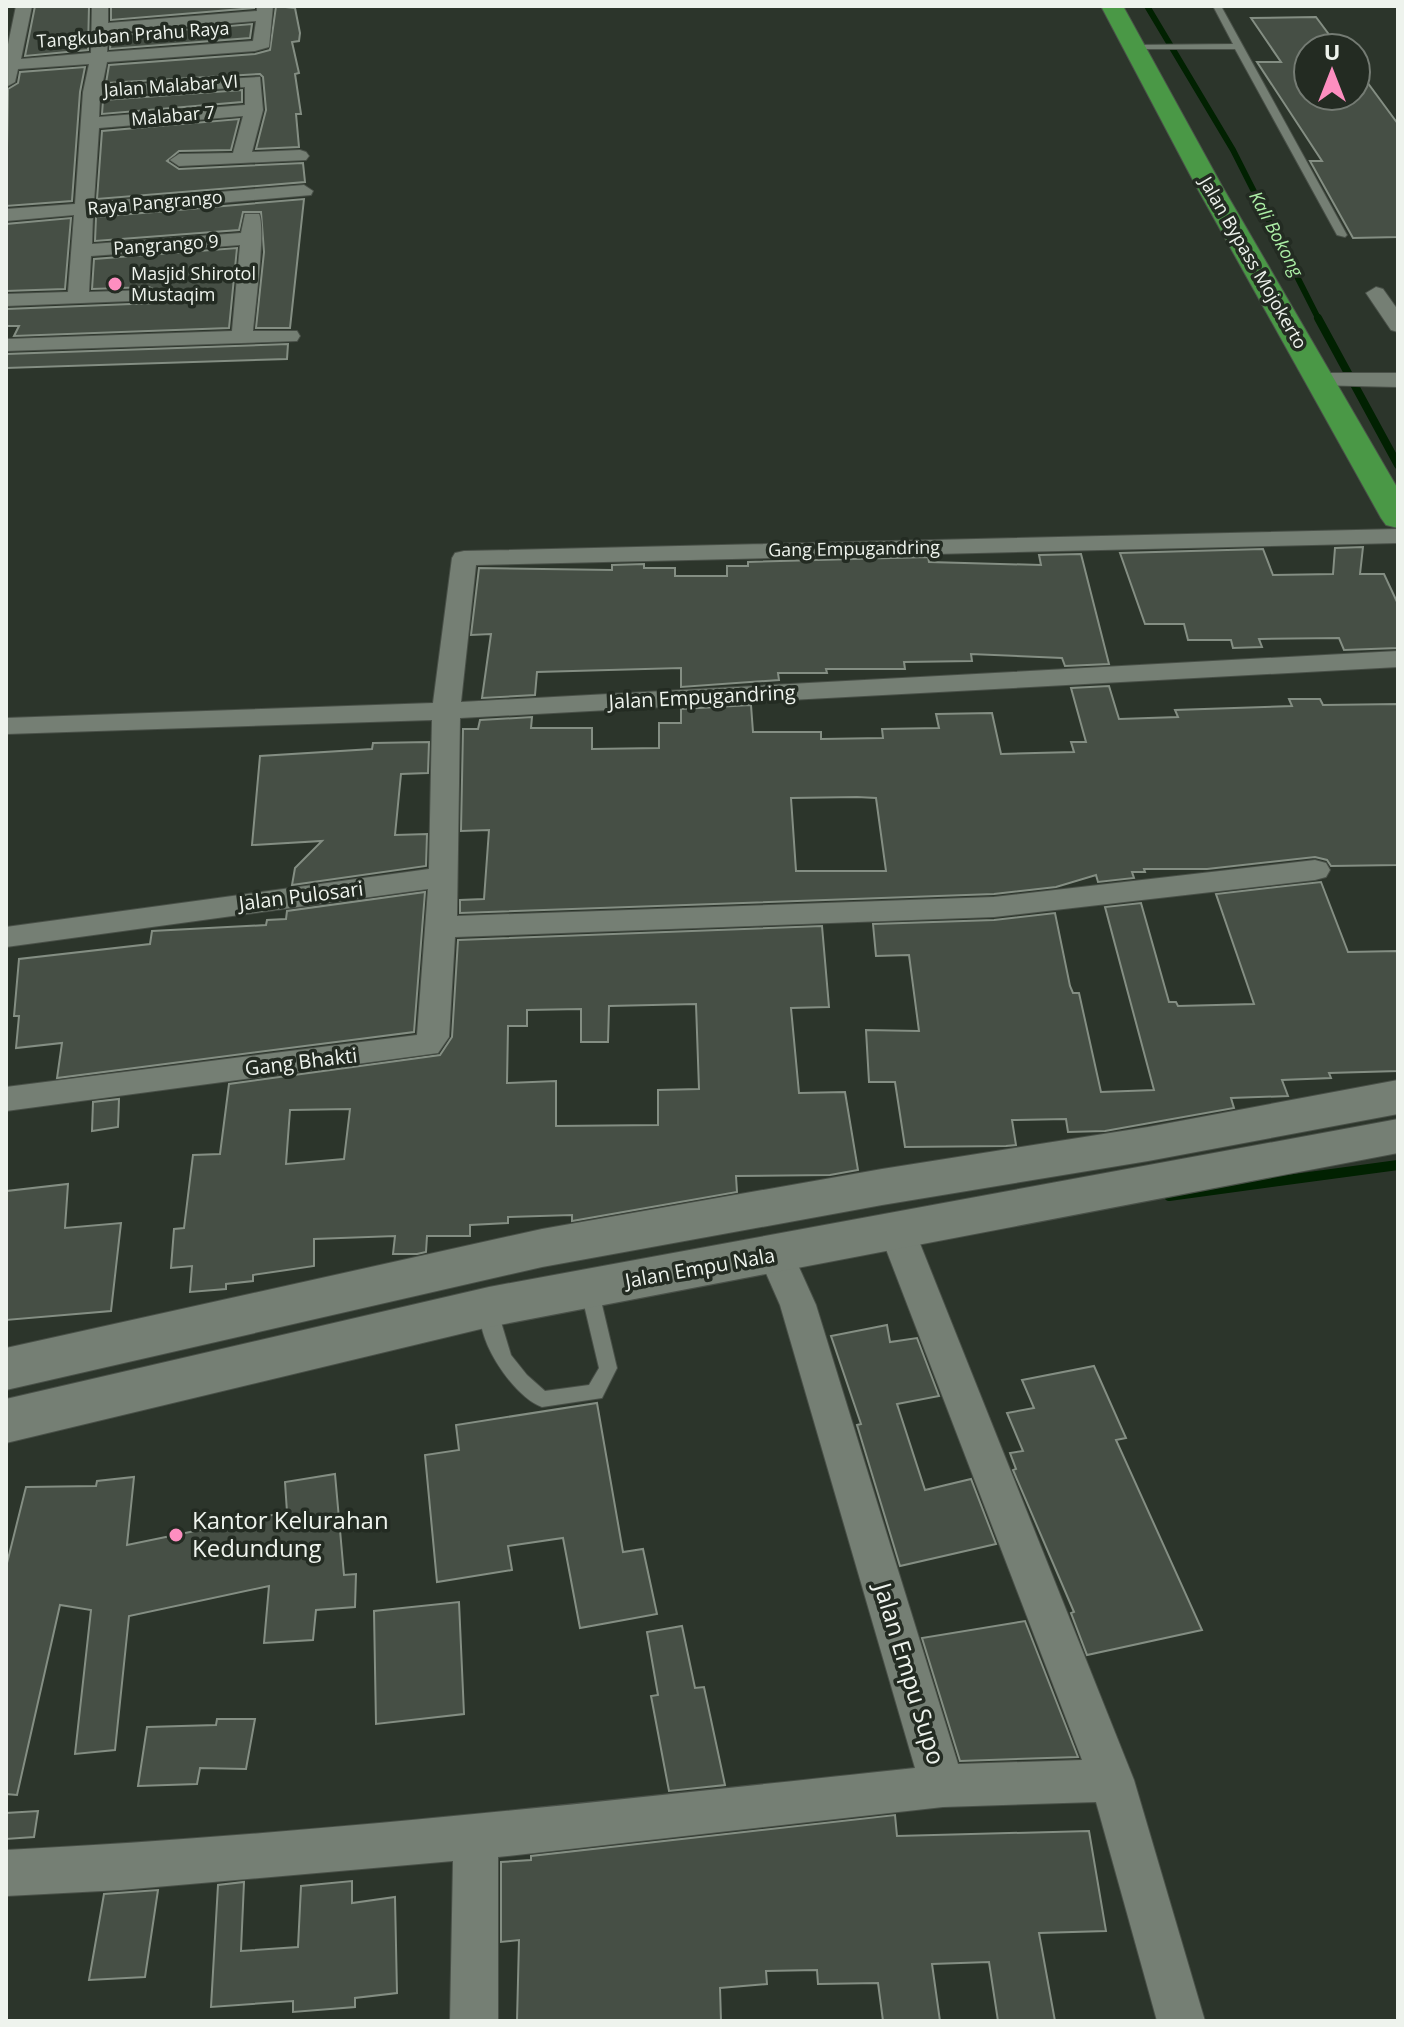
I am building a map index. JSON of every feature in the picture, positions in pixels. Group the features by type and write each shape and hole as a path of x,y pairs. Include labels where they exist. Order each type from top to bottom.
{"highway":[{"name":"Jalan Bypass Mojokerto","path":"1112,6 1146,46 1330,380 1398,518"}],"main road":[{"name":"Jalan Empu Nala","path":"6,1421 486,1301 577,1242 1148,1144 1398,1097"},
{"name":"Jalan Empu Nala","path":"6,1369 486,1301 592,1300 785,1275 1398,1136"},
{"path":"577,1242 592,1300"}],"street":[{"path":"8,71 13,36 24,6"},
{"path":"78,298 92,92 99,58 100,6"},
{"path":"100,29 184,15 265,11"},
{"name":"Tangkuban Prahu Raya","path":"8,71 99,58 263,43 265,11"},
{"name":"Jalan Malabar VI","path":"92,92 250,81 255,82 254,110"},
{"path":"241,158 254,110"},
{"name":"Malabar 7","path":"91,123 179,159 254,110"},
{"path":"179,159 300,156"},
{"name":"Raya Pangrango","path":"6,215 84,209 179,159 254,195 304,191"},
{"path":"242,338 254,195"},
{"name":"Pangrango 9","path":"81,251 251,238"},
{"path":"146,319 157,245"},
{"path":"1376,293 1398,326"},
{"path":"6,300 78,298 146,319 242,338 289,336"},
{"path":"6,345 146,319"},
{"path":"1330,380 1398,380"},
{"name":"Gang Empugandring","path":"446,720 464,558 1398,536"},
{"path":"6,726 446,720 1223,677 1358,680 1359,668 1398,659"},
{"path":"444,877 446,720"},
{"path":"441,927 994,907 1315,870"},
{"name":"Gang Bhakti","path":"6,1099 427,1045 433,1037 444,877"},
{"name":"Jalan Pulosari","path":"6,937 444,877"},
{"path":"904,1246 1112,1780 1181,2021"},
{"name":"Jalan Empu Supo","path":"785,1275 943,1786 1112,1780"},
{"path":"6,1873 121,1867 476,1837 943,1786"},
{"path":"474,2021 476,1837"}],"lane":[{"path":"1217,6 1342,235"},
{"path":"1146,46 1238,46"},
{"path":"486,1301 521,1384 542,1399 595,1392 608,1368 592,1300"}],"building":[{"path":"35,6 89,6 88,50 25,56"},
{"path":"111,6 254,6 254,8 111,20"},
{"path":"276,6 295,8 300,33 299,41 292,42 299,73 295,74 301,114 296,114 299,147 256,149 266,110 263,77 260,74 106,83 109,65 255,54 270,50"},
{"path":"1316,17 1327,32 1292,32 1292,112 1372,112 1372,89 1398,124 1398,237 1353,238 1310,161 1322,161 1257,62 1281,62 1251,18"},
{"path":"252,24 250,38 110,49 111,36"},
{"path":"85,67 80,92 72,201 6,206 8,89 18,83 20,72"},
{"path":"242,90 242,102 102,114 103,100"},
{"path":"239,119 231,150 179,151 167,161 179,169 303,163 305,182 97,199 102,131"},
{"path":"304,199 290,328 256,328 264,252 261,212 243,212 239,230 95,241 96,217"},
{"path":"71,218 65,289 6,291 6,224"},
{"path":"237,248 229,328 14,336 19,326 6,326 6,309 156,303 161,298 161,293 149,287 92,289 94,259"},
{"path":"288,344 287,359 6,368 6,354"},
{"path":"1363,547 1360,574 1384,574 1398,604 1398,648 1344,650 1339,638 1259,639 1262,647 1233,648 1231,640 1188,640 1184,624 1145,624 1120,553 1263,549 1273,575 1333,574 1335,548"},
{"path":"1081,554 1109,664 1065,666 1062,658 971,654 972,661 904,662 905,669 826,669 827,673 778,673 779,680 681,687 681,668 537,672 535,695 482,698 491,634 471,635 479,568 612,570 612,565 644,564 644,568 675,568 675,576 727,576 727,566 748,566 748,562 928,557 929,562 1041,565 1039,555"},
{"path":"1109,686 1119,719 1178,717 1175,710 1292,706 1289,699 1320,699 1323,705 1398,704 1398,865 1331,866 1327,860 1315,857 1207,869 1144,869 1145,872 1132,872 1134,878 1098,882 1096,875 1056,887 994,894 460,913 460,900 484,899 489,830 461,831 463,729 478,729 480,720 532,717 531,728 592,728 592,749 659,748 659,723 681,723 681,709 751,705 753,732 821,732 821,739 883,738 882,729 939,728 936,714 992,713 1001,754 1074,752 1071,742 1086,742 1071,688","holes":["791,798 876,798 886,871 796,871"]},
{"path":"429,742 428,773 401,774 395,835 427,834 426,866 292,885 295,868 322,841 252,845 260,756 372,749 373,743"},
{"path":"1321,882 1348,952 1398,951 1398,1071 1329,1073 1331,1078 1282,1080 1288,1096 1231,1098 1234,1108 1105,1131 1068,1132 1066,1119 1012,1120 1016,1145 1006,1146 905,1147 895,1082 869,1082 866,1030 919,1031 909,955 876,956 873,924 994,920 1055,913 1070,986 1073,993 1079,993 1101,1092 1154,1090 1105,907 1141,903 1169,1002 1176,1002 1178,1006 1254,1004 1216,894"},
{"path":"425,892 414,1032 57,1078 62,1043 16,1048 19,1016 14,1016 19,959 150,944 152,931 266,925 267,920 286,919 287,911"},
{"path":"822,926 829,1007 791,1008 799,1093 845,1092 858,1170 830,1175 736,1176 737,1192 572,1221 572,1215 508,1217 508,1223 470,1225 470,1236 427,1236 426,1252 417,1254 393,1254 395,1236 314,1239 314,1266 253,1275 253,1281 226,1284 226,1289 190,1292 192,1266 171,1268 174,1229 184,1228 193,1155 220,1154 229,1084 440,1055 452,1037 458,940","holes":["696,1004 699,1089 658,1090 658,1125 556,1126 556,1081 507,1083 508,1026 527,1026 527,1010 581,1009 581,1042 608,1042 609,1006","350,1109 344,1159 286,1164 290,1110"]},
{"path":"119,1099 118,1127 92,1131 93,1102"},
{"path":"68,1184 65,1228 121,1223 111,1311 6,1320 7,1191"},
{"path":"887,1325 890,1342 917,1338 939,1396 897,1404 925,1490 971,1479 996,1544 900,1566 857,1425 861,1424 831,1336"},
{"path":"1094,1366 1126,1438 1116,1440 1202,1630 1087,1655 1071,1613 1074,1612 1013,1470 1016,1469 1010,1453 1023,1451 1007,1413 1034,1408 1022,1380"},
{"path":"597,1403 623,1552 643,1549 657,1614 580,1628 563,1538 508,1546 512,1570 437,1582 425,1455 459,1450 456,1425"},
{"path":"335,1474 344,1575 356,1574 355,1607 316,1610 313,1640 264,1643 269,1586 129,1616 115,1750 75,1754 91,1610 60,1605 17,1795 6,1794 6,1567 26,1487 96,1486 97,1481 134,1477 127,1545 287,1512 285,1482"},
{"path":"459,1602 464,1714 376,1724 374,1611"},
{"path":"1025,1621 1078,1757 960,1761 922,1638"},
{"path":"682,1626 695,1688 704,1687 725,1785 669,1791 651,1696 658,1695 647,1632"},
{"path":"217,1719 255,1719 246,1769 200,1768 197,1784 138,1786 147,1727 216,1725"},
{"path":"38,1811 34,1837 6,1839 6,1813"},
{"path":"895,1815 897,1836 1089,1831 1106,1931 1039,1933 1055,2021 998,2021 989,1962 932,1964 940,2021 883,2021 878,1983 818,1984 817,1970 766,1971 767,1984 720,1988 721,2021 517,2021 519,1940 501,1942 501,1862 531,1860 531,1856"},
{"path":"352,1881 352,1903 395,1897 397,1993 355,1998 355,2007 293,2012 293,2001 211,2007 218,1885 244,1882 241,1951 298,1947 301,1886"},
{"path":"158,1890 145,1977 89,1980 104,1894"}],"waterway":[{"name":"Kali Bokong","path":"1147,6 1233,150 1319,320"},
{"name":"Kali Bokong","path":"1318,318 1398,465"},
{"path":"1169,1196 1398,1165"}],"place":[{"name":"Masjid Shirotol Mustaqim","path":"115,284"},
{"name":"Kantor Kelurahan Kedundung","path":"176,1535"}]}
